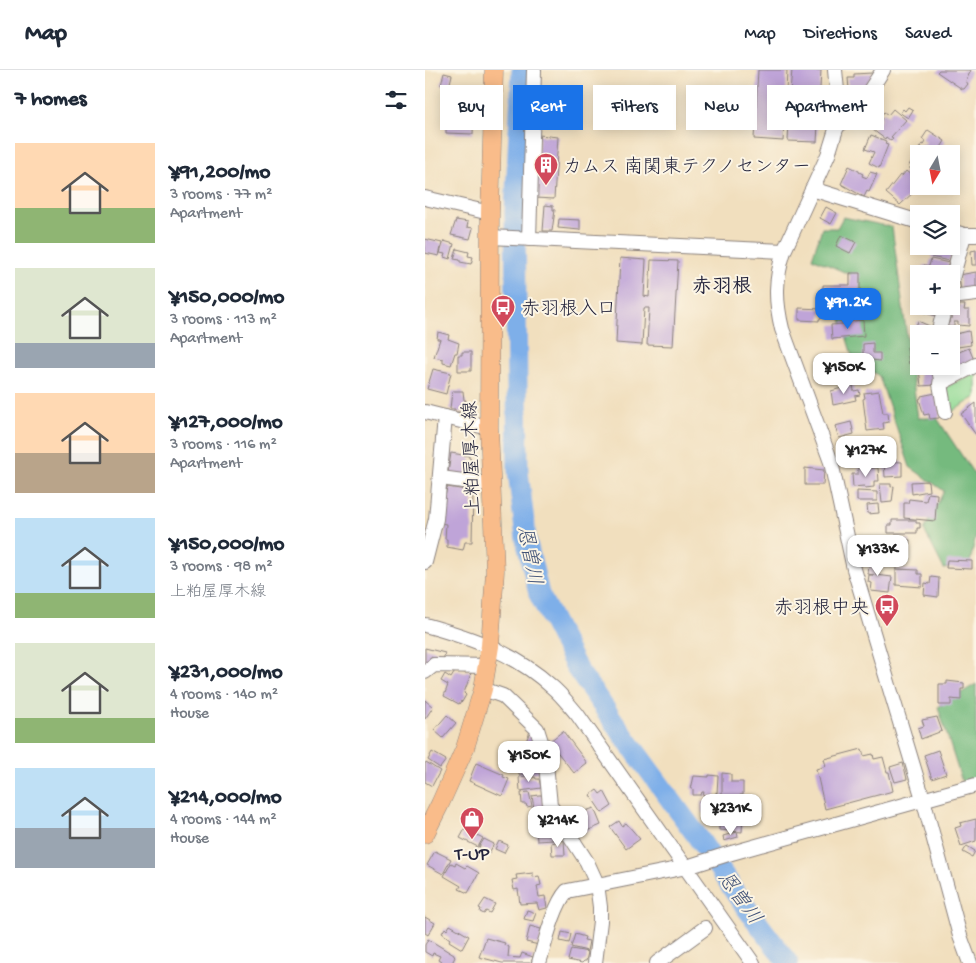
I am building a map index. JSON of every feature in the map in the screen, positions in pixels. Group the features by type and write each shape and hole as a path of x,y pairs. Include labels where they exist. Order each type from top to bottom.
{"main road":[{"name":"上粕屋厚木線","path":"425,834 465,748 483,689 489,646 495,570 489,428 497,237 490,213 494,70"}],"street":[{"path":"528,239 534,70"},
{"path":"835,70 836,85"},
{"path":"873,85 883,70"},
{"path":"836,130 828,155 784,250 776,288 777,310 782,329 831,462 854,569 923,799 969,963"},
{"path":"812,189 910,219"},
{"path":"425,198 490,213"},
{"path":"956,265 964,234"},
{"path":"497,237 784,250"},
{"path":"960,296 976,294"},
{"path":"960,374 976,366"},
{"path":"940,375 939,384 945,412"},
{"path":"941,375 945,381 957,375"},
{"path":"425,412 489,428"},
{"path":"425,562 436,519 445,417"},
{"path":"441,478 492,485"},
{"path":"425,625 464,636 489,646 522,662 552,686 577,714 691,865 753,963"},
{"path":"425,672 434,665 487,666"},
{"path":"483,689 503,696 537,729 545,754 550,805 587,862 597,884 600,920 595,963"},
{"path":"539,963 563,896 567,891 691,865 976,785"},
{"path":"657,963 705,928"}],"green space":[{"path":"843,217 892,227 910,359 910,375 912,375 918,418 937,418 976,477 976,535 970,563 944,569 924,530 944,491 910,467 879,376 853,359 839,312 862,304 858,278 812,258 822,228 837,228"},
{"path":"976,372 976,397 948,414 946,387"},
{"path":"976,684 976,777 962,782 938,707"}],"building":[{"path":"758,70 787,70 786,85 767,85 767,130 784,130 783,141 754,139 755,130 757,130"},
{"path":"792,70 821,70 820,85 791,85"},
{"path":"939,70 971,70 966,81 968,84 962,89 937,72"},
{"path":"444,73 452,75 450,85 441,85"},
{"path":"872,73 873,81 871,85 849,85 848,78 854,78 854,74"},
{"path":"908,107 913,110 908,118 900,113"},
{"path":"893,109 906,120 891,137 893,138 891,141 873,130 884,130 884,112 888,115"},
{"path":"446,130 473,130 473,134 446,133"},
{"path":"789,130 818,130 817,142 788,141"},
{"path":"928,130 945,141 943,145 924,145 926,142 922,139"},
{"path":"539,135 558,137 554,199 535,198"},
{"path":"871,135 886,141 885,144 888,145 879,168 869,163 874,152 865,149"},
{"path":"849,166 867,178 870,172 877,174 869,192 867,191 864,197 841,184"},
{"path":"906,171 910,174 911,195 900,205 886,193 900,175 902,176"},
{"path":"545,205 553,206 553,210 555,210 552,231 543,231"},
{"path":"826,207 837,213 831,224 820,218"},
{"path":"559,219 580,220 580,230 558,228"},
{"path":"456,220 468,222 467,227 473,228 470,239 451,235"},
{"path":"841,235 856,242 850,253 836,246"},
{"path":"425,239 442,243 439,256 425,253"},
{"path":"444,241 454,244 450,259 444,257 445,254 440,253"},
{"path":"457,249 469,252 468,256 473,257 471,264 454,259"},
{"path":"976,250 976,265 972,265 971,251"},
{"path":"932,255 952,255 949,261 931,257"},
{"path":"620,258 646,260 644,296 649,297 651,260 678,261 673,346 647,345 649,308 644,308 642,345 616,343"},
{"path":"931,259 949,263 948,265 929,265"},
{"path":"976,272 976,287 961,291 960,275"},
{"path":"850,273 860,273 860,290 849,292 849,298 839,298 839,303 823,303 823,285 850,285"},
{"path":"960,305 965,305 964,310 969,310 969,326 958,325 958,322 954,322 954,325 946,325 946,323 949,323 949,318 952,318 952,315 960,315"},
{"path":"799,308 822,309 821,319 819,321 799,320"},
{"path":"863,320 864,336 832,339 831,325"},
{"path":"918,321 927,325 916,325"},
{"path":"969,331 971,345 960,347 960,333"},
{"path":"438,332 449,335 448,339 459,343 457,353 455,353 451,365 443,363 443,359 434,357 440,339 437,339"},
{"path":"873,343 873,353 880,353 880,361 863,359 863,344"},
{"path":"907,347 910,347 910,364 909,364"},
{"path":"969,348 974,360 960,365 960,352"},
{"path":"462,352 471,352 471,371 458,371 458,355 462,355"},
{"path":"852,356 855,370 865,368 866,374 848,377 849,381 837,383 836,380 823,383 819,363 827,361 826,358 834,357 835,360"},
{"path":"433,369 451,373 446,394 427,389"},
{"path":"920,375 933,375 935,385 921,386"},
{"path":"853,385 854,391 859,390 860,395 855,396 856,400 833,405 831,391"},
{"path":"452,391 463,391 464,400 466,400 464,412 455,412 455,409 450,409"},
{"path":"879,391 883,413 888,413 889,422 883,423 884,429 867,431 864,393"},
{"path":"936,393 940,414 939,418 930,419 929,414 924,415 919,399 921,396"},
{"path":"976,403 976,435 961,414"},
{"path":"851,422 854,434 839,438 835,426"},
{"path":"451,453 469,456 471,459 467,476 448,473"},
{"path":"859,453 876,455 875,459 858,457"},
{"path":"884,461 902,462 902,476 885,477"},
{"path":"805,468 824,470 823,485 805,485"},
{"path":"858,468 878,468 879,481 874,481 874,487 853,487 852,474 858,474"},
{"path":"928,481 929,491 912,494 911,482"},
{"path":"880,484 891,484 891,487 894,486 892,502 882,503"},
{"path":"447,487 473,491 472,542 465,542 463,550 447,547 447,539 445,539 446,524 440,523"},
{"path":"857,491 877,492 877,501 857,501"},
{"path":"928,493 937,494 935,521 904,518 904,503 908,503 909,499 926,501"},
{"path":"878,504 879,513 868,514 867,505"},
{"path":"892,520 916,520 916,523 920,523 920,528 917,528 917,533 888,533 888,525 892,525"},
{"path":"892,540 910,540 908,551 891,548"},
{"path":"870,556 881,558 880,570 877,569 876,575 892,577 890,593 871,591 872,583 868,582 869,575 874,575 868,574"},
{"path":"947,560 972,561 972,569 946,568"},
{"path":"896,569 918,570 918,574 922,574 922,587 896,585"},
{"path":"931,577 939,578 938,597 924,595 925,583 930,584"},
{"path":"425,648 445,653 443,660 430,657 429,665 425,664"},
{"path":"456,670 465,673 467,670 471,673 464,693 466,695 459,704 444,696 448,685 441,681 445,674 451,678"},
{"path":"947,681 964,683 964,689 961,689 961,700 951,699 951,705 939,705 939,684 947,684"},
{"path":"425,700 433,707 425,719"},
{"path":"447,715 456,723 443,738 434,730"},
{"path":"937,717 942,731 921,739 918,728 924,726 922,720"},
{"path":"530,731 534,740 533,744 529,748 524,747"},
{"path":"563,731 587,763 574,773 550,743"},
{"path":"536,748 537,757 523,758 522,749"},
{"path":"862,749 864,756 873,754 874,759 883,757 887,772 889,772 893,791 825,809 816,769 826,766 824,759"},
{"path":"938,750 946,774 932,779 924,755"},
{"path":"432,752 446,760 440,768 428,760"},
{"path":"519,761 538,764 539,772 519,775"},
{"path":"426,762 440,771 432,786 425,782"},
{"path":"476,763 509,779 502,796 469,781"},
{"path":"903,763 907,779 895,782 890,767"},
{"path":"722,773 731,774 731,782 743,782 743,795 740,795 739,800 722,799"},
{"path":"709,775 718,776 716,796 703,796 704,792 701,795 693,795 693,789 691,789 694,776 709,777"},
{"path":"527,776 528,778 535,777 539,779 541,788 520,791 519,777"},
{"path":"597,790 600,794 604,791 612,806 602,813 590,795"},
{"path":"529,792 532,806 527,807 526,804 522,804 521,793"},
{"path":"542,795 544,808 534,808 532,796"},
{"path":"701,801 710,801 711,813 702,813"},
{"path":"721,805 729,805 729,812 732,812 731,815 743,815 742,832 719,830"},
{"path":"594,808 601,825 577,835 575,828 577,827 572,816"},
{"path":"976,819 976,841 961,846 955,828 961,826 960,823"},
{"path":"619,821 622,826 626,823 640,839 626,849 610,827"},
{"path":"552,828 553,840 537,841 536,829"},
{"path":"465,829 483,838 478,847 460,838"},
{"path":"737,832 738,837 724,841 723,836"},
{"path":"484,839 494,844 489,853 479,847"},
{"path":"564,840 565,855 552,855 551,843"},
{"path":"499,841 508,845 504,853 495,849"},
{"path":"967,846 975,851 972,857 963,852"},
{"path":"435,851 451,859 443,874 427,865"},
{"path":"451,863 455,865 456,863 465,868 467,866 479,873 468,893 459,889 461,886 444,876"},
{"path":"533,873 533,877 539,876 541,885 537,886 539,897 545,896 547,908 539,910 537,903 520,904 518,889 514,890 512,880 517,879 516,875"},
{"path":"485,899 495,904 490,913 486,911 484,914 480,912 481,909 479,908"},
{"path":"527,910 536,913 533,921 524,919"},
{"path":"425,917 435,923 428,935 425,933"},
{"path":"450,925 469,936 462,949 449,941 450,939 442,933"},
{"path":"530,926 541,929 539,945 526,942"},
{"path":"562,932 571,934 569,943 560,941"},
{"path":"575,934 585,937 584,940 589,941 587,951 571,947"},
{"path":"486,938 505,943 504,945 509,947 508,957 520,958 522,953 533,957 531,963 502,963 479,957"},
{"path":"428,939 454,955 452,963 440,963 438,960 440,956 433,953 432,956 425,952 425,945"},
{"path":"571,949 588,952 586,961 582,963 568,960"}],"waterway":[{"name":"恩曽川","path":"522,70 515,212 518,471 526,539 539,594 577,669 697,836 739,898 788,963"}],"place":[{"name":"カムス 南関東テクノセンター","path":"546,186"},
{"name":"赤羽根入口","path":"503,328"},
{"name":"赤羽根中央","path":"887,627"},
{"name":"T-UP","path":"472,840"}],"district":[{"name":"赤羽根","path":"722,285"}]}
